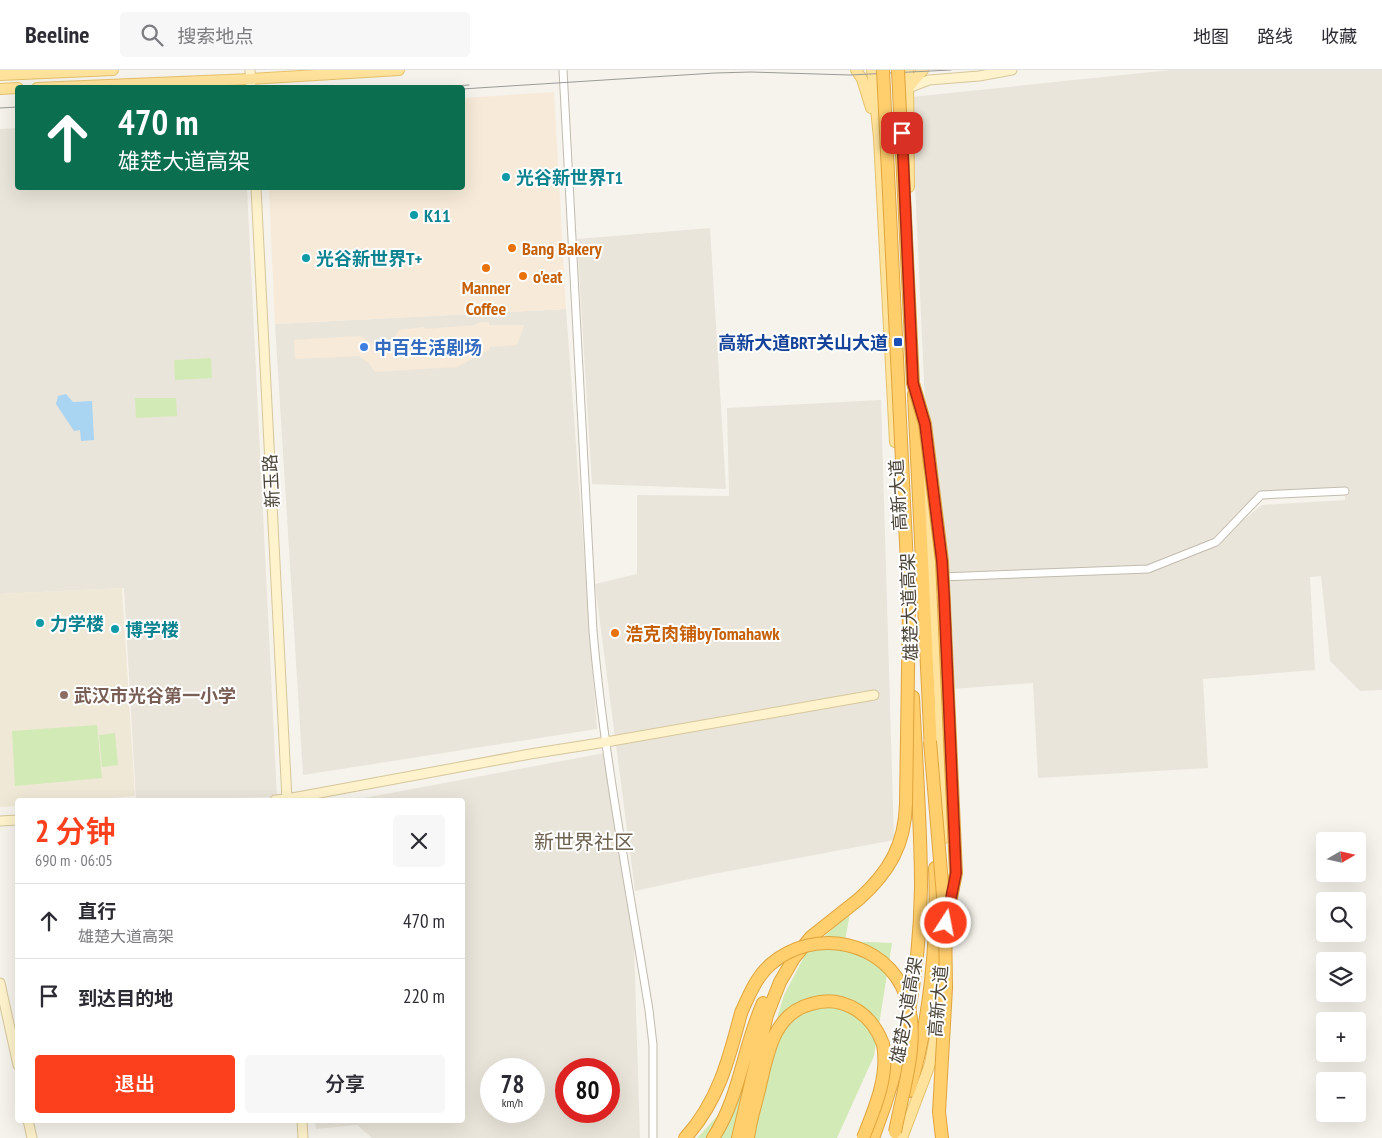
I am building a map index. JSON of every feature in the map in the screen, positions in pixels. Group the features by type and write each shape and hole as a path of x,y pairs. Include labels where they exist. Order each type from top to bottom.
{"highway":[{"name":"雄楚大道高架","path":"872,1138 890,1089 902,1046 915,975 921,886 883,70"},
{"name":"雄楚大道高架","path":"896,1136 919,1054 934,940 936,878 898,70"},
{"path":"913,383 925,424 942,561 956,873 942,940"},
{"path":"712,1138 731,1103 756,1020 769,990 789,958 811,937 859,899 878,880 888,868 904,831 909,605"},
{"path":"930,741 946,930 946,988 938,1138"},
{"path":"738,1138 767,1015 780,982 789,966 811,937"},
{"path":"685,1138 703,1116 716,1092 727,1066 742,1013 760,975 787,953 805,945 818,943 847,944 872,955 884,963 893,973 906,996 910,1012 911,1048 896,1136"},
{"path":"748,1138 770,1043 777,1028 794,1011 805,1005 827,1001 844,1004 861,1012 875,1026 882,1044 885,1057 884,1076 864,1138"},
{"path":"939,1112 942,1138"}],"main road":[{"path":"0,75 113,70"},
{"path":"108,85 400,70"},
{"path":"856,70 862,79 879,138"},
{"name":"高新大道","path":"864,1138 887,1084 901,1032 911,975 917,886 905,605 879,138 872,70"},
{"path":"908,80 922,70"},
{"name":"高新大道","path":"896,1136 930,1064 938,1009 945,873 933,578 915,340 910,229 908,80"},
{"path":"0,89 15,88"}],"street":[{"path":"563,70 597,681 649,1010 653,1045 653,1138"},
{"path":"908,80 979,76 1012,70"},
{"name":"新玉路","path":"256,190 288,798"},
{"path":"933,578 1148,569 1216,542 1261,495 1345,491"},
{"path":"299,798 530,754 874,695"},
{"path":"0,821 15,820"},
{"path":"0,983 15,1050"},
{"path":"29,1123 32,1138"},
{"path":"302,1123 303,1138"}],"shaded area":[{"path":"1171,70 1382,70 1382,690 1360,691 1330,661 1321,576 1310,577 1315,670 1203,679 1208,768 1038,778 1033,683 951,689 950,577 933,578 911,97","holes":["1345,491 1345,500 1262,505 1220,539 1261,495"]},
{"name":"K11","path":"554,92 566,309 275,324 269,190 465,190 465,98"},
{"path":"15,128 15,190 247,190 277,797 136,798 124,588 0,594 0,129"},
{"path":"710,228 726,489 592,484 577,239"},
{"path":"566,309 597,729 303,775 275,324"},
{"path":"480,322 489,322 489,325 524,325 517,345 490,347 489,350 457,367 375,372 368,362 358,356 295,359 294,340 360,336 386,352 399,330 474,325"},
{"path":"881,400 894,840 713,874 635,891 595,584 637,574 637,495 729,496 727,408"},
{"name":"武汉市光谷第一小学","path":"122,588 135,796 112,798 15,798 15,806 0,807 0,594"},
{"path":"610,752 608,778 634,944 640,1138 372,1138 357,1125 316,1129 315,1123 465,1123 465,798 364,798"}],"green space":[{"path":"211,358 212,378 175,380 174,360"},
{"path":"135,398 176,398 177,416 136,418"},
{"path":"97,725 102,778 15,786 12,731"},
{"path":"115,733 118,765 102,767 99,735"},
{"path":"850,913 845,941 892,943 874,1056 837,1138 697,1138 722,1111 769,1045 784,995 806,953"}],"water":[{"path":"66,394 73,402 92,401 94,440 81,441 80,430 74,431 56,404 58,396"}],"tram line":[{"path":"465,89 715,73 751,72 850,75 951,70"},
{"path":"465,85 469,85"},
{"path":"0,108 15,107"}],"place":[{"name":"光谷新世界T1","path":"506,177"},
{"name":"K11","path":"414,215"},
{"name":"Bang Bakery","path":"512,248"},
{"name":"光谷新世界T+","path":"306,258"},
{"name":"Manner Coffee","path":"486,268"},
{"name":"o'eat","path":"523,276"},
{"name":"高新大道BRT关山大道","path":"898,342"},
{"name":"中百生活剧场","path":"364,347"},
{"name":"力学楼","path":"40,623"},
{"name":"博学楼","path":"115,629"},
{"name":"浩克肉铺byTomahawk","path":"615,633"},
{"name":"武汉市光谷第一小学","path":"64,695"}],"district":[{"name":"新世界社区","path":"584,842"}],"route":[{"path":"902,133 913,383 925,424 942,561 944,594 956,873 946,923"}]}
